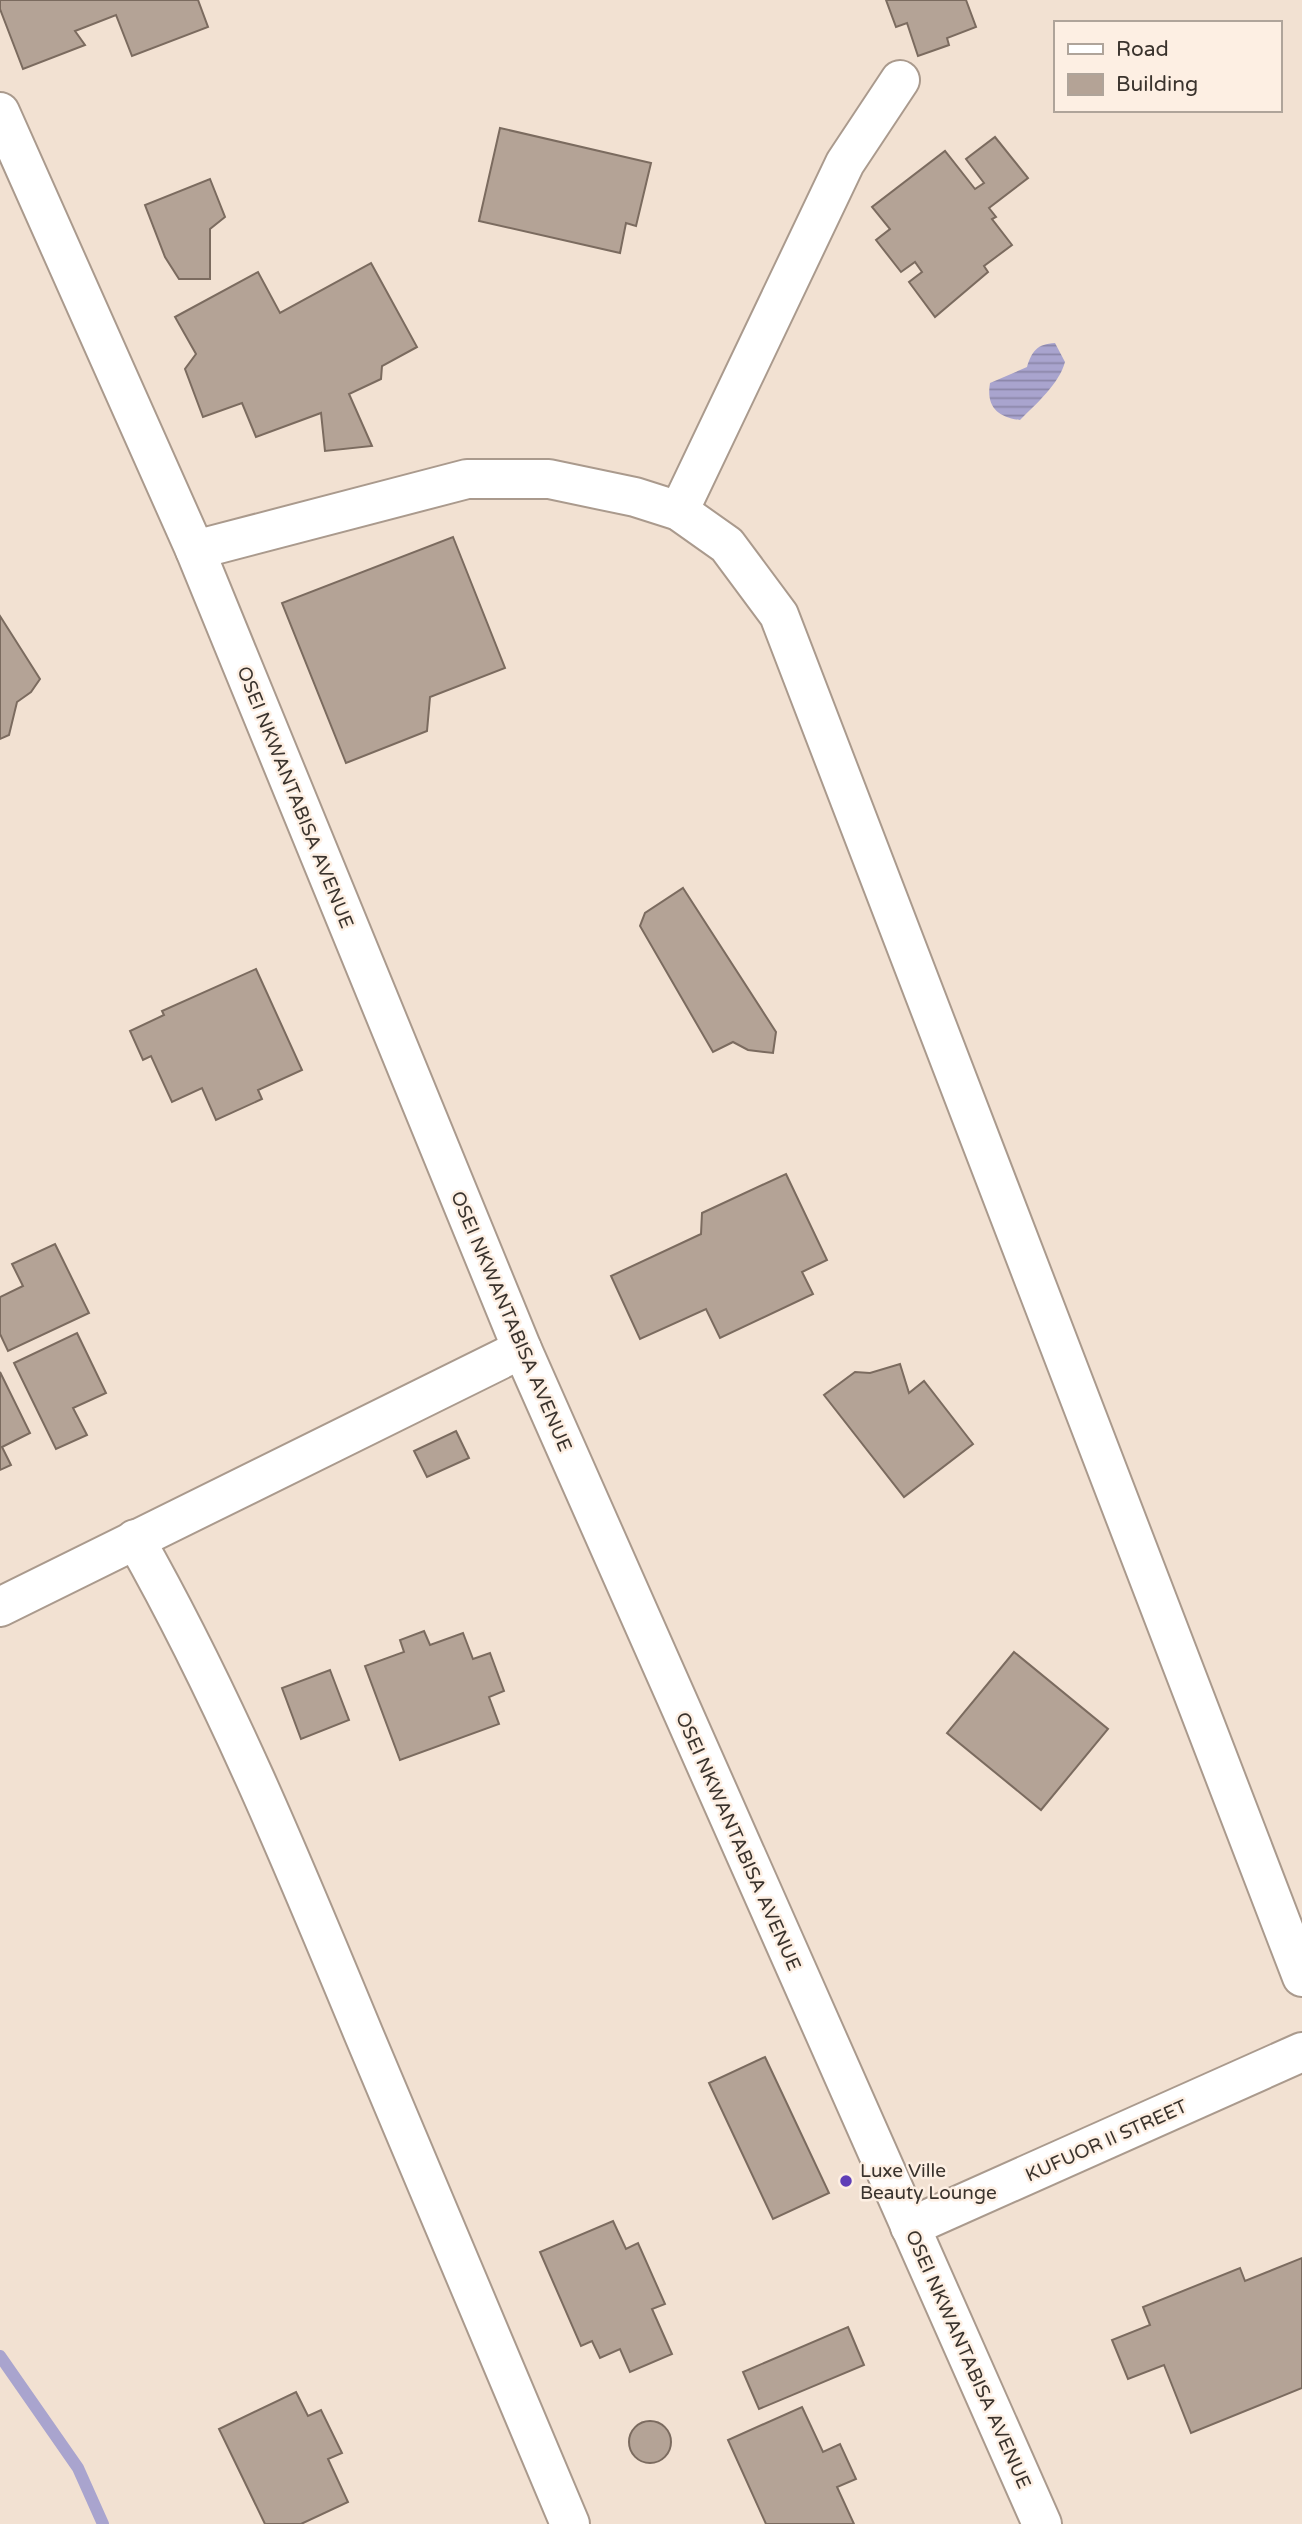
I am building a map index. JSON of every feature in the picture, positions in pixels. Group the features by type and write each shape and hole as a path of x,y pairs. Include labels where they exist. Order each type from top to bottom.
{"street":[{"path":"679,511 845,163 900,80"},
{"name":"OSEI NKWANTABISA AVENUE","path":"0,112 195,550 522,1349 1042,2524"},
{"path":"195,550 467,480 549,480 635,497 679,511 727,545 779,615 1302,1977"},
{"path":"0,1607 522,1349"},
{"path":"135,1539 223,1705 299,1878 570,2524"},
{"name":"KUFUOR II STREET","path":"910,2227 1302,2052"}],"shaded area":[{"path":"1055,343 1065,362 1052,386 1020,420 999,413 990,398 990,383 1027,367 1036,349"}],"building":[{"path":"0,0 198,0 208,27 132,56 116,15 75,31 85,45 23,69 0,9"},
{"path":"886,0 966,0 976,27 947,38 949,45 918,56 907,23 896,27"},
{"path":"500,128 651,163 636,226 626,223 620,253 479,221"},
{"path":"995,137 1028,178 989,208 996,217 992,219 1012,245 984,266 988,272 935,317 909,282 922,272 915,262 901,272 876,240 890,229 872,207 945,151 975,189 984,183 966,159"},
{"path":"210,179 225,217 210,229 210,279 179,279 165,257 145,205"},
{"path":"371,263 417,347 382,366 381,379 349,394 372,446 325,451 321,413 256,437 242,403 203,417 185,369 196,354 175,317 258,272 280,313"},
{"path":"453,537 505,668 430,697 427,731 346,763 282,603"},
{"path":"0,616 40,679 31,692 17,702 9,735 0,739"},
{"path":"683,888 776,1032 773,1053 748,1050 733,1042 713,1052 640,926 645,913"},
{"path":"256,969 302,1070 258,1090 262,1099 216,1120 202,1088 172,1102 151,1056 143,1060 130,1031 164,1015 162,1011"},
{"path":"786,1174 827,1260 802,1272 813,1294 720,1338 706,1309 640,1339 611,1276 701,1234 702,1213"},
{"path":"55,1244 89,1313 8,1351 0,1334 0,1297 23,1286 12,1264"},
{"path":"77,1333 106,1393 73,1408 87,1435 56,1449 14,1363"},
{"path":"900,1364 909,1393 924,1381 973,1444 904,1497 824,1395 855,1372 870,1373"},
{"path":"0,1372 30,1433 2,1447 11,1465 0,1470"},
{"path":"456,1431 469,1458 427,1477 414,1451"},
{"path":"424,1631 430,1645 463,1633 473,1659 490,1653 504,1691 489,1697 499,1724 400,1760 365,1666 404,1652 400,1640"},
{"path":"1014,1652 1108,1729 1041,1810 947,1733"},
{"path":"330,1670 349,1720 301,1739 282,1688"},
{"path":"765,2057 829,2193 773,2219 709,2083"},
{"path":"613,2221 626,2249 638,2243 665,2304 652,2309 672,2354 630,2372 620,2349 600,2358 592,2341 581,2346 540,2252"},
{"path":"1302,2258 1302,2388 1191,2433 1164,2365 1128,2379 1112,2340 1150,2325 1143,2307 1240,2268 1245,2281"},
{"path":"848,2327 864,2365 759,2409 743,2372"},
{"path":"296,2392 308,2416 321,2410 342,2453 328,2459 348,2502 301,2524 265,2524 219,2429"},
{"path":"802,2407 823,2452 840,2444 856,2479 837,2487 854,2524 766,2524 728,2440"},
{"path":"650,2421 665,2427 671,2442 665,2457 650,2463 635,2457 629,2442 635,2427"}],"waterway":[{"path":"0,2356 78,2468 103,2524"}],"place":[{"name":"Luxe Ville Beauty Lounge","path":"846,2181"}]}
